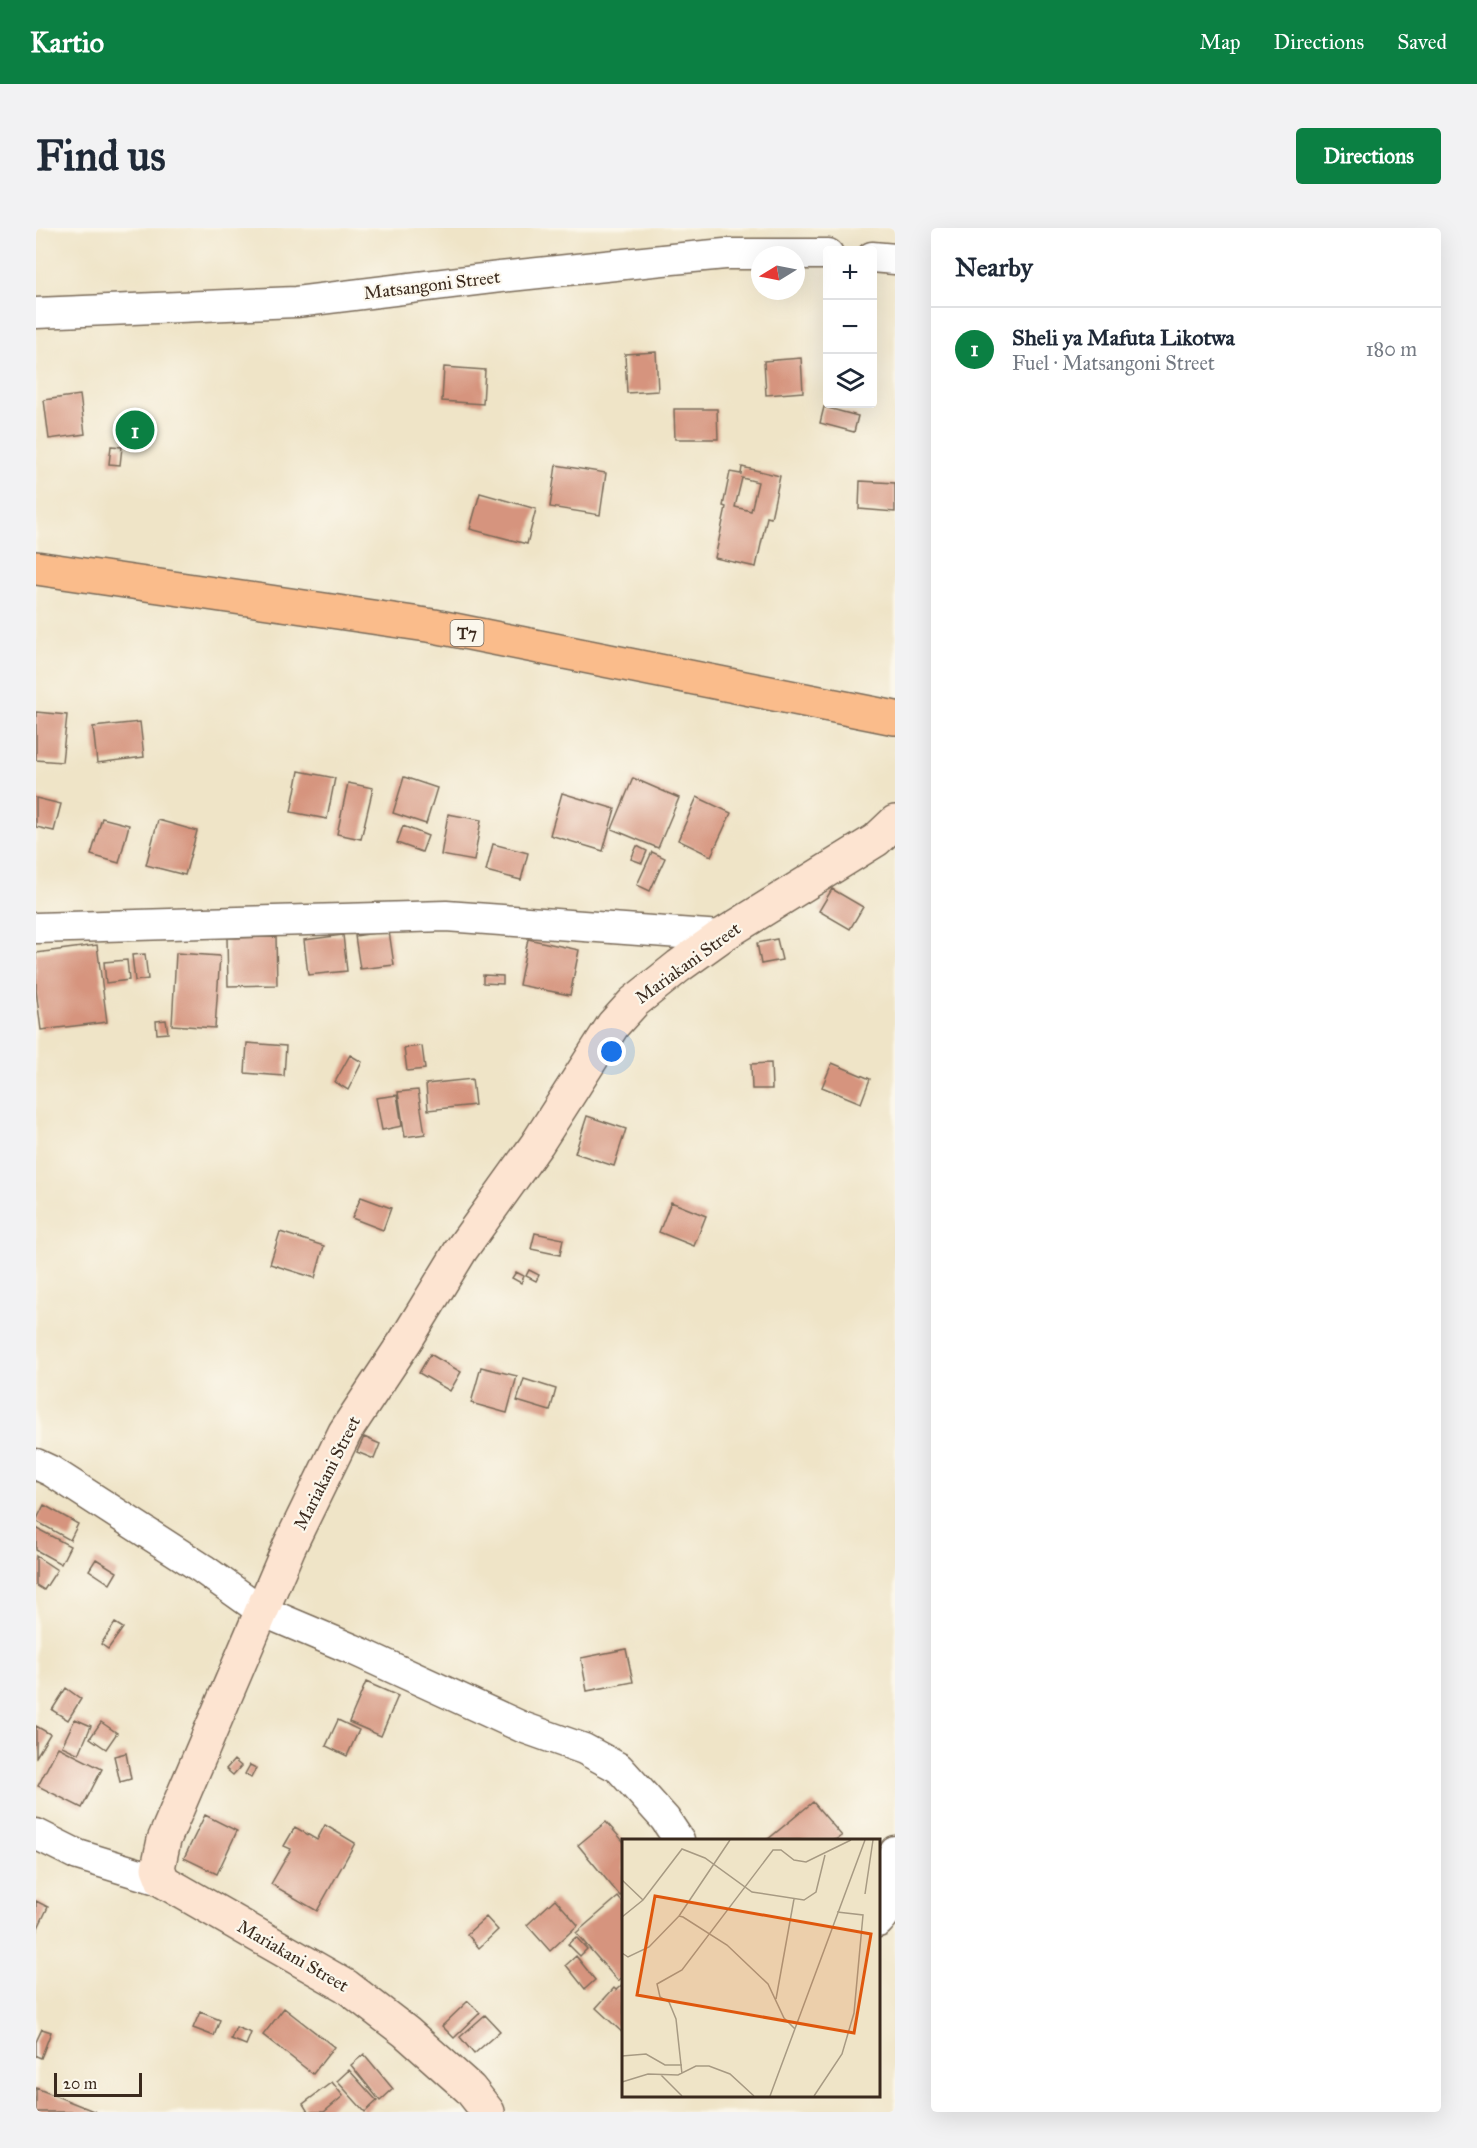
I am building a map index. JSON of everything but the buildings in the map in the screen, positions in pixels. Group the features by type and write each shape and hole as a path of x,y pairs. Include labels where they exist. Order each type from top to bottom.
{"highway":[{"name":"T7","path":"36,568 434,626 895,718"}],"street":[{"name":"Matsangoni Street","path":"36,313 296,302 500,277 725,254 823,254"},
{"path":"877,257 895,259"},
{"name":"Mariakani Street","path":"488,2112 470,2089 406,2032 346,1986 163,1881 158,1868 164,1840 289,1547 345,1432 406,1340 461,1250 537,1143 599,1045 634,1002 679,966 721,936 867,846 895,822"},
{"path":"36,928 446,916 721,936"},
{"path":"36,1464 51,1471 203,1569 262,1611 352,1649 522,1727 584,1749 619,1768 665,1819 678,1839"},
{"path":"36,1834 78,1855 163,1881"},
{"path":"880,1921 890,1910 893,1895 890,1872 895,1851"}],"place":[{"name":"Sheli ya Mafuta Likotwa","path":"135,430"}]}
